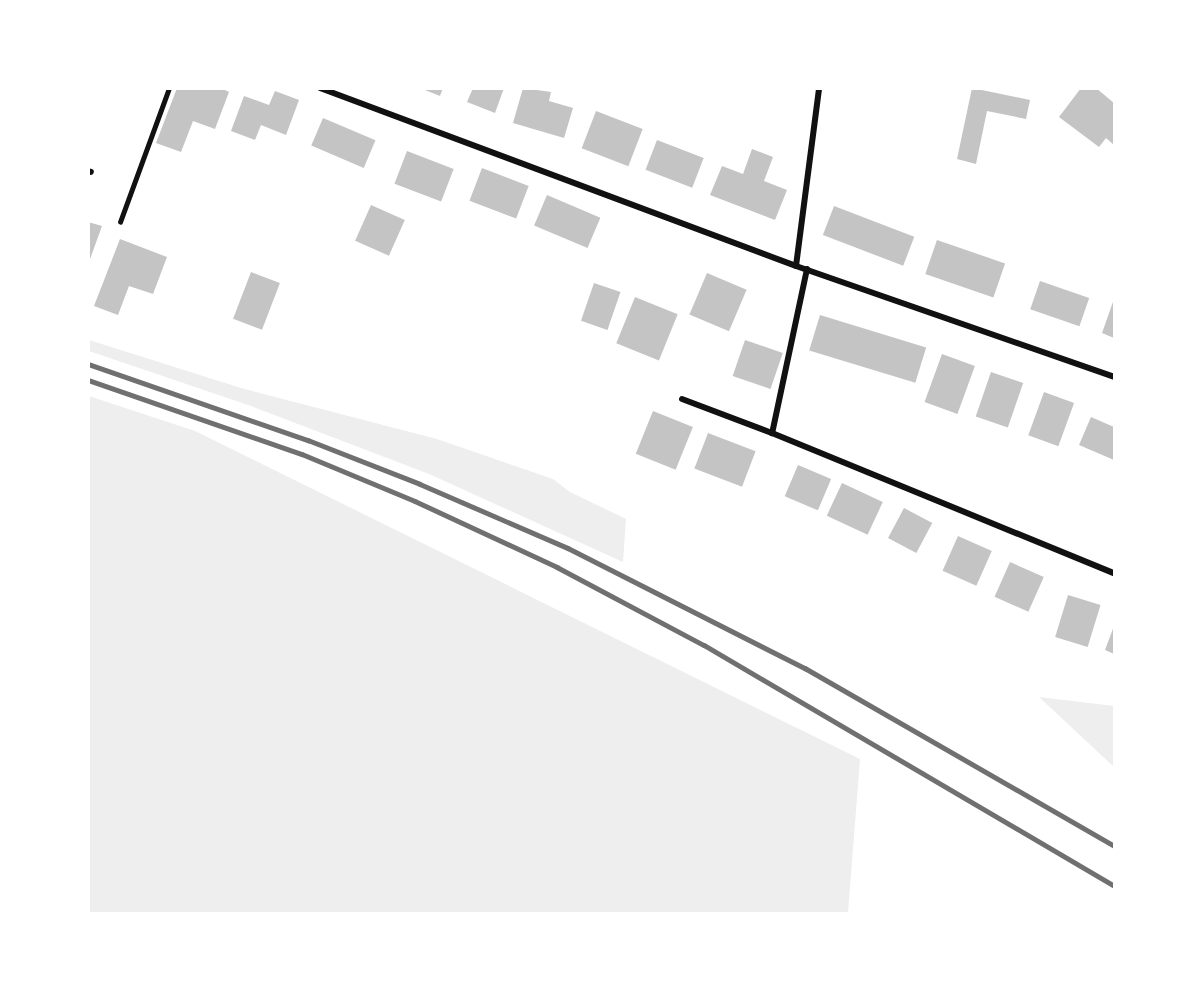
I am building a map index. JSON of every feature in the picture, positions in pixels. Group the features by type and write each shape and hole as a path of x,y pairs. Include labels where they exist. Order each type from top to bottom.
{"street":[{"path":"320,88 796,266 1114,377"},
{"path":"796,266 819,88"},
{"path":"772,433 807,269"},
{"path":"682,399 772,433 1114,573"}],"lane":[{"path":"120,222 169,88"}],"shaded area":[{"path":"89,340 241,388 437,439 553,479 570,492 626,519 623,562 429,474 251,406 89,351"},
{"path":"89,396 195,431 860,759 848,913 89,913"},
{"path":"1039,697 1114,706 1114,767"}],"building":[{"path":"177,88 221,88 229,92 215,129 193,121 181,152 156,143"},
{"path":"420,88 443,88 440,96"},
{"path":"473,88 504,88 495,113 467,102"},
{"path":"523,88 551,92 549,101 573,108 564,138 513,123"},
{"path":"972,88 1030,100 1026,119 987,111 976,164 957,159"},
{"path":"1081,88 1096,88 1114,103 1114,145 1106,138 1099,147 1059,117"},
{"path":"275,91 299,100 286,135 261,125 255,140 231,131 244,96 269,105"},
{"path":"596,111 643,129 628,166 582,148"},
{"path":"323,118 375,140 364,168 311,146"},
{"path":"657,140 704,158 692,188 646,170"},
{"path":"752,149 773,157 764,181 787,190 775,220 710,195 722,166 743,174"},
{"path":"407,151 454,169 441,202 394,184"},
{"path":"482,168 529,186 516,219 469,201"},
{"path":"547,195 600,218 587,248 534,225"},
{"path":"371,205 405,220 389,256 355,241"},
{"path":"834,206 914,237 903,266 823,235"},
{"path":"88,222 102,226 89,262 88,262"},
{"path":"120,239 167,257 153,294 129,286 118,315 94,306"},
{"path":"937,240 1005,263 993,297 925,274"},
{"path":"251,272 280,283 262,330 233,319"},
{"path":"707,273 747,290 729,331 689,314"},
{"path":"1040,281 1089,298 1079,326 1030,309"},
{"path":"594,283 620,292 607,330 581,321"},
{"path":"635,297 678,314 659,361 616,343"},
{"path":"1114,299 1114,338 1102,333"},
{"path":"820,315 926,347 915,383 809,350"},
{"path":"745,340 783,353 770,389 733,376"},
{"path":"942,354 975,366 957,414 925,402"},
{"path":"991,372 1023,383 1008,428 976,416"},
{"path":"1044,392 1074,403 1058,446 1028,435"},
{"path":"653,411 693,427 676,470 636,454"},
{"path":"1091,417 1114,427 1114,460 1079,445"},
{"path":"708,433 756,451 742,487 694,468"},
{"path":"798,465 831,479 818,510 785,496"},
{"path":"842,483 883,502 868,535 827,516"},
{"path":"904,508 932,523 916,553 888,538"},
{"path":"958,536 992,551 976,586 943,571"},
{"path":"1010,562 1044,577 1028,612 995,597"},
{"path":"1068,595 1101,605 1088,647 1055,637"},
{"path":"1114,626 1114,654 1105,650"}],"railway":[{"path":"88,364 308,440 420,484 568,548 805,668 1114,846"},
{"path":"88,380 302,454 415,501 557,567 704,645 1114,886"}]}
